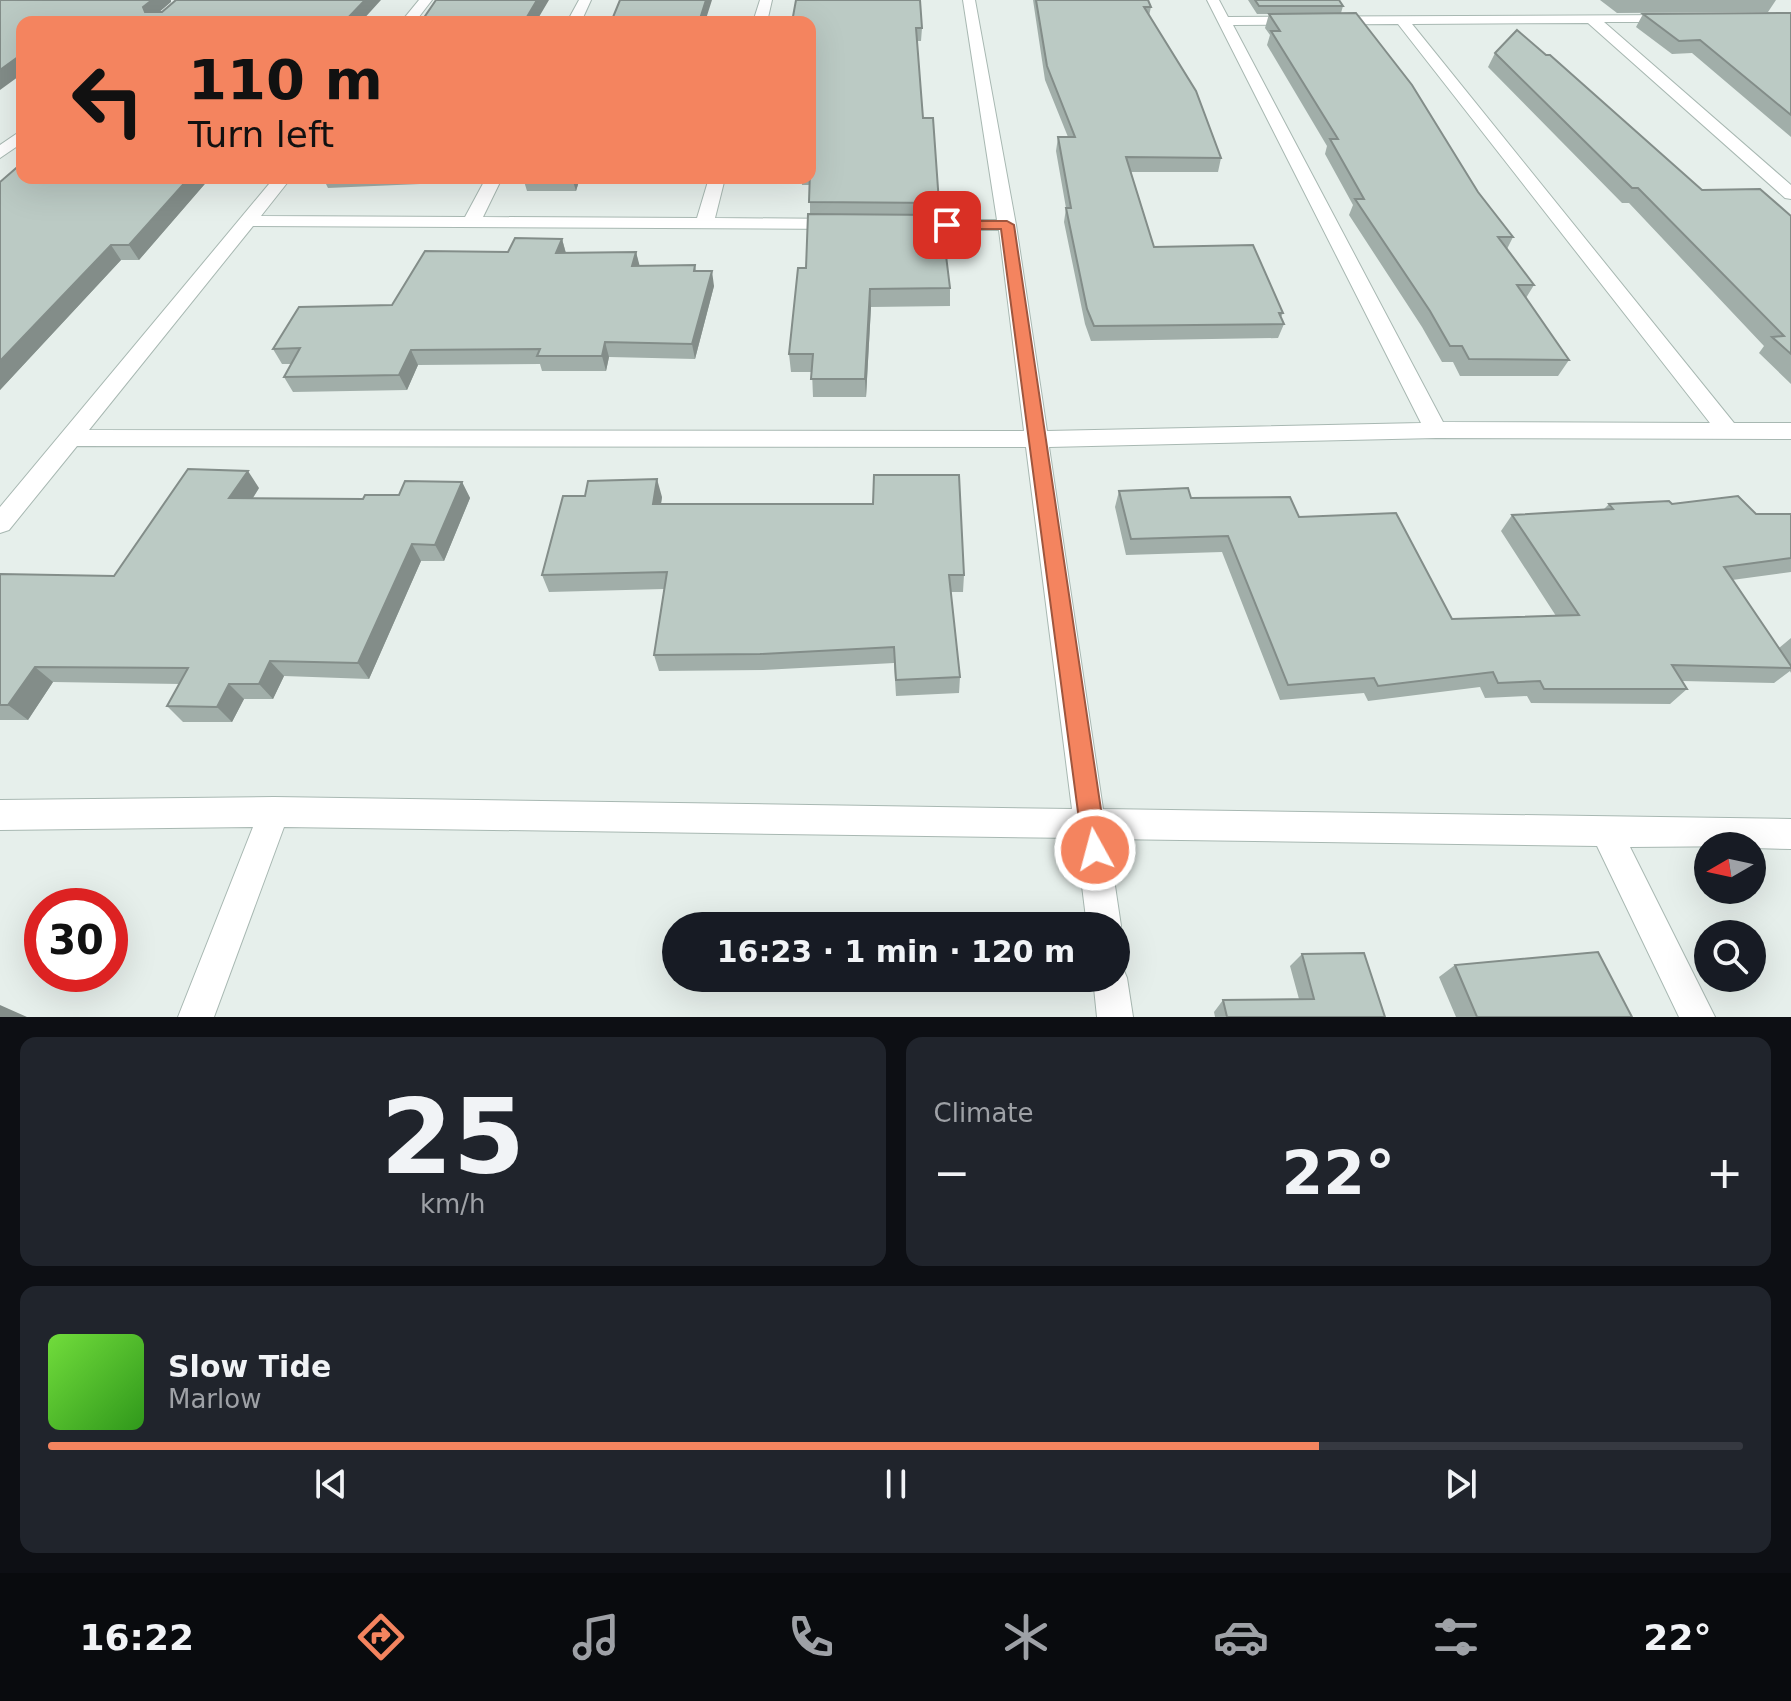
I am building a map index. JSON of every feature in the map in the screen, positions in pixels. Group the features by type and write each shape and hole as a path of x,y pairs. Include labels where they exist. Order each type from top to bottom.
{"street":[{"path":"413,16 426,0"},
{"path":"969,0 1007,225 1102,912"},
{"path":"1213,0 1436,430"},
{"path":"1591,18 1791,194"},
{"path":"1224,21 1683,18"},
{"path":"1402,20 1728,431"},
{"path":"0,153 16,140"},
{"path":"0,524 278,184"},
{"path":"471,223 491,184"},
{"path":"704,224 715,184"},
{"path":"248,221 864,224"},
{"path":"896,224 1007,225"},
{"path":"71,438 1037,439 1436,430 1791,431"},
{"path":"196,1017 274,812"},
{"path":"0,815 274,812 1791,834"},
{"path":"1607,833 1697,1017"},
{"path":"1112,992 1115,1017"}],"building":[{"path":"0,0 152,0 143,7 145,12 162,12 176,0 365,0 350,16 16,16 16,58 0,70"},
{"path":"436,0 537,0 528,16 425,16"},
{"path":"620,0 706,0 701,16 613,16"},
{"path":"796,0 920,0 922,28 916,28 923,118 933,118 939,203 809,202 810,184 816,184 816,16 793,16"},
{"path":"1036,0 1148,0 1151,7 1144,7 1196,91 1221,158 1126,157 1154,247 1253,245 1283,313 1279,313 1284,324 1094,326 1087,309 1066,208 1071,208 1058,137 1075,137 1047,66"},
{"path":"1255,0 1339,0 1343,6 1259,6"},
{"path":"1356,13 1412,85 1478,192 1513,237 1498,237 1534,285 1517,285 1569,360 1469,359 1462,346 1450,346 1355,199 1364,199 1330,139 1338,139 1271,31 1280,31 1269,14"},
{"path":"1791,13 1791,115 1700,40 1679,41 1643,14"},
{"path":"1517,30 1546,55 1550,55 1702,190 1760,189 1791,216 1791,354 1772,337 1784,336 1638,188 1632,188 1495,53"},
{"path":"16,168 16,184 184,184 129,245 111,245 0,361 0,182"},
{"path":"808,214 941,215 950,288 870,289 865,379 811,379 813,354 789,354 798,268 806,268"},
{"path":"515,238 562,239 556,253 636,252 632,266 695,265 694,271 712,271 692,344 605,342 602,356 537,356 540,349 411,350 399,375 284,377 300,348 273,349 299,307 392,305 425,251 508,252"},
{"path":"188,469 248,471 229,498 363,499 365,495 399,495 405,481 462,482 435,545 412,544 358,663 270,661 259,684 229,684 217,707 167,706 188,668 35,667 8,705 0,705 0,574 114,576"},
{"path":"874,475 959,475 964,575 949,575 960,677 896,680 894,647 760,654 654,655 667,572 542,575 563,496 585,496 588,481 657,479 653,504 873,504"},
{"path":"1188,488 1191,498 1290,497 1299,517 1396,513 1452,619 1579,615 1512,515 1613,509 1609,504 1669,501 1672,504 1738,496 1756,514 1791,514 1791,558 1724,567 1791,668 1672,665 1687,689 1544,689 1540,681 1498,683 1493,672 1378,686 1374,678 1288,685 1228,536 1131,539 1119,491"},
{"path":"1598,952 1632,1017 1477,1017 1455,965"},
{"path":"1364,953 1385,1017 1227,1017 1223,1000 1314,999 1302,954"}],"route":[{"path":"947,225 1007,225 1095,850"}]}
